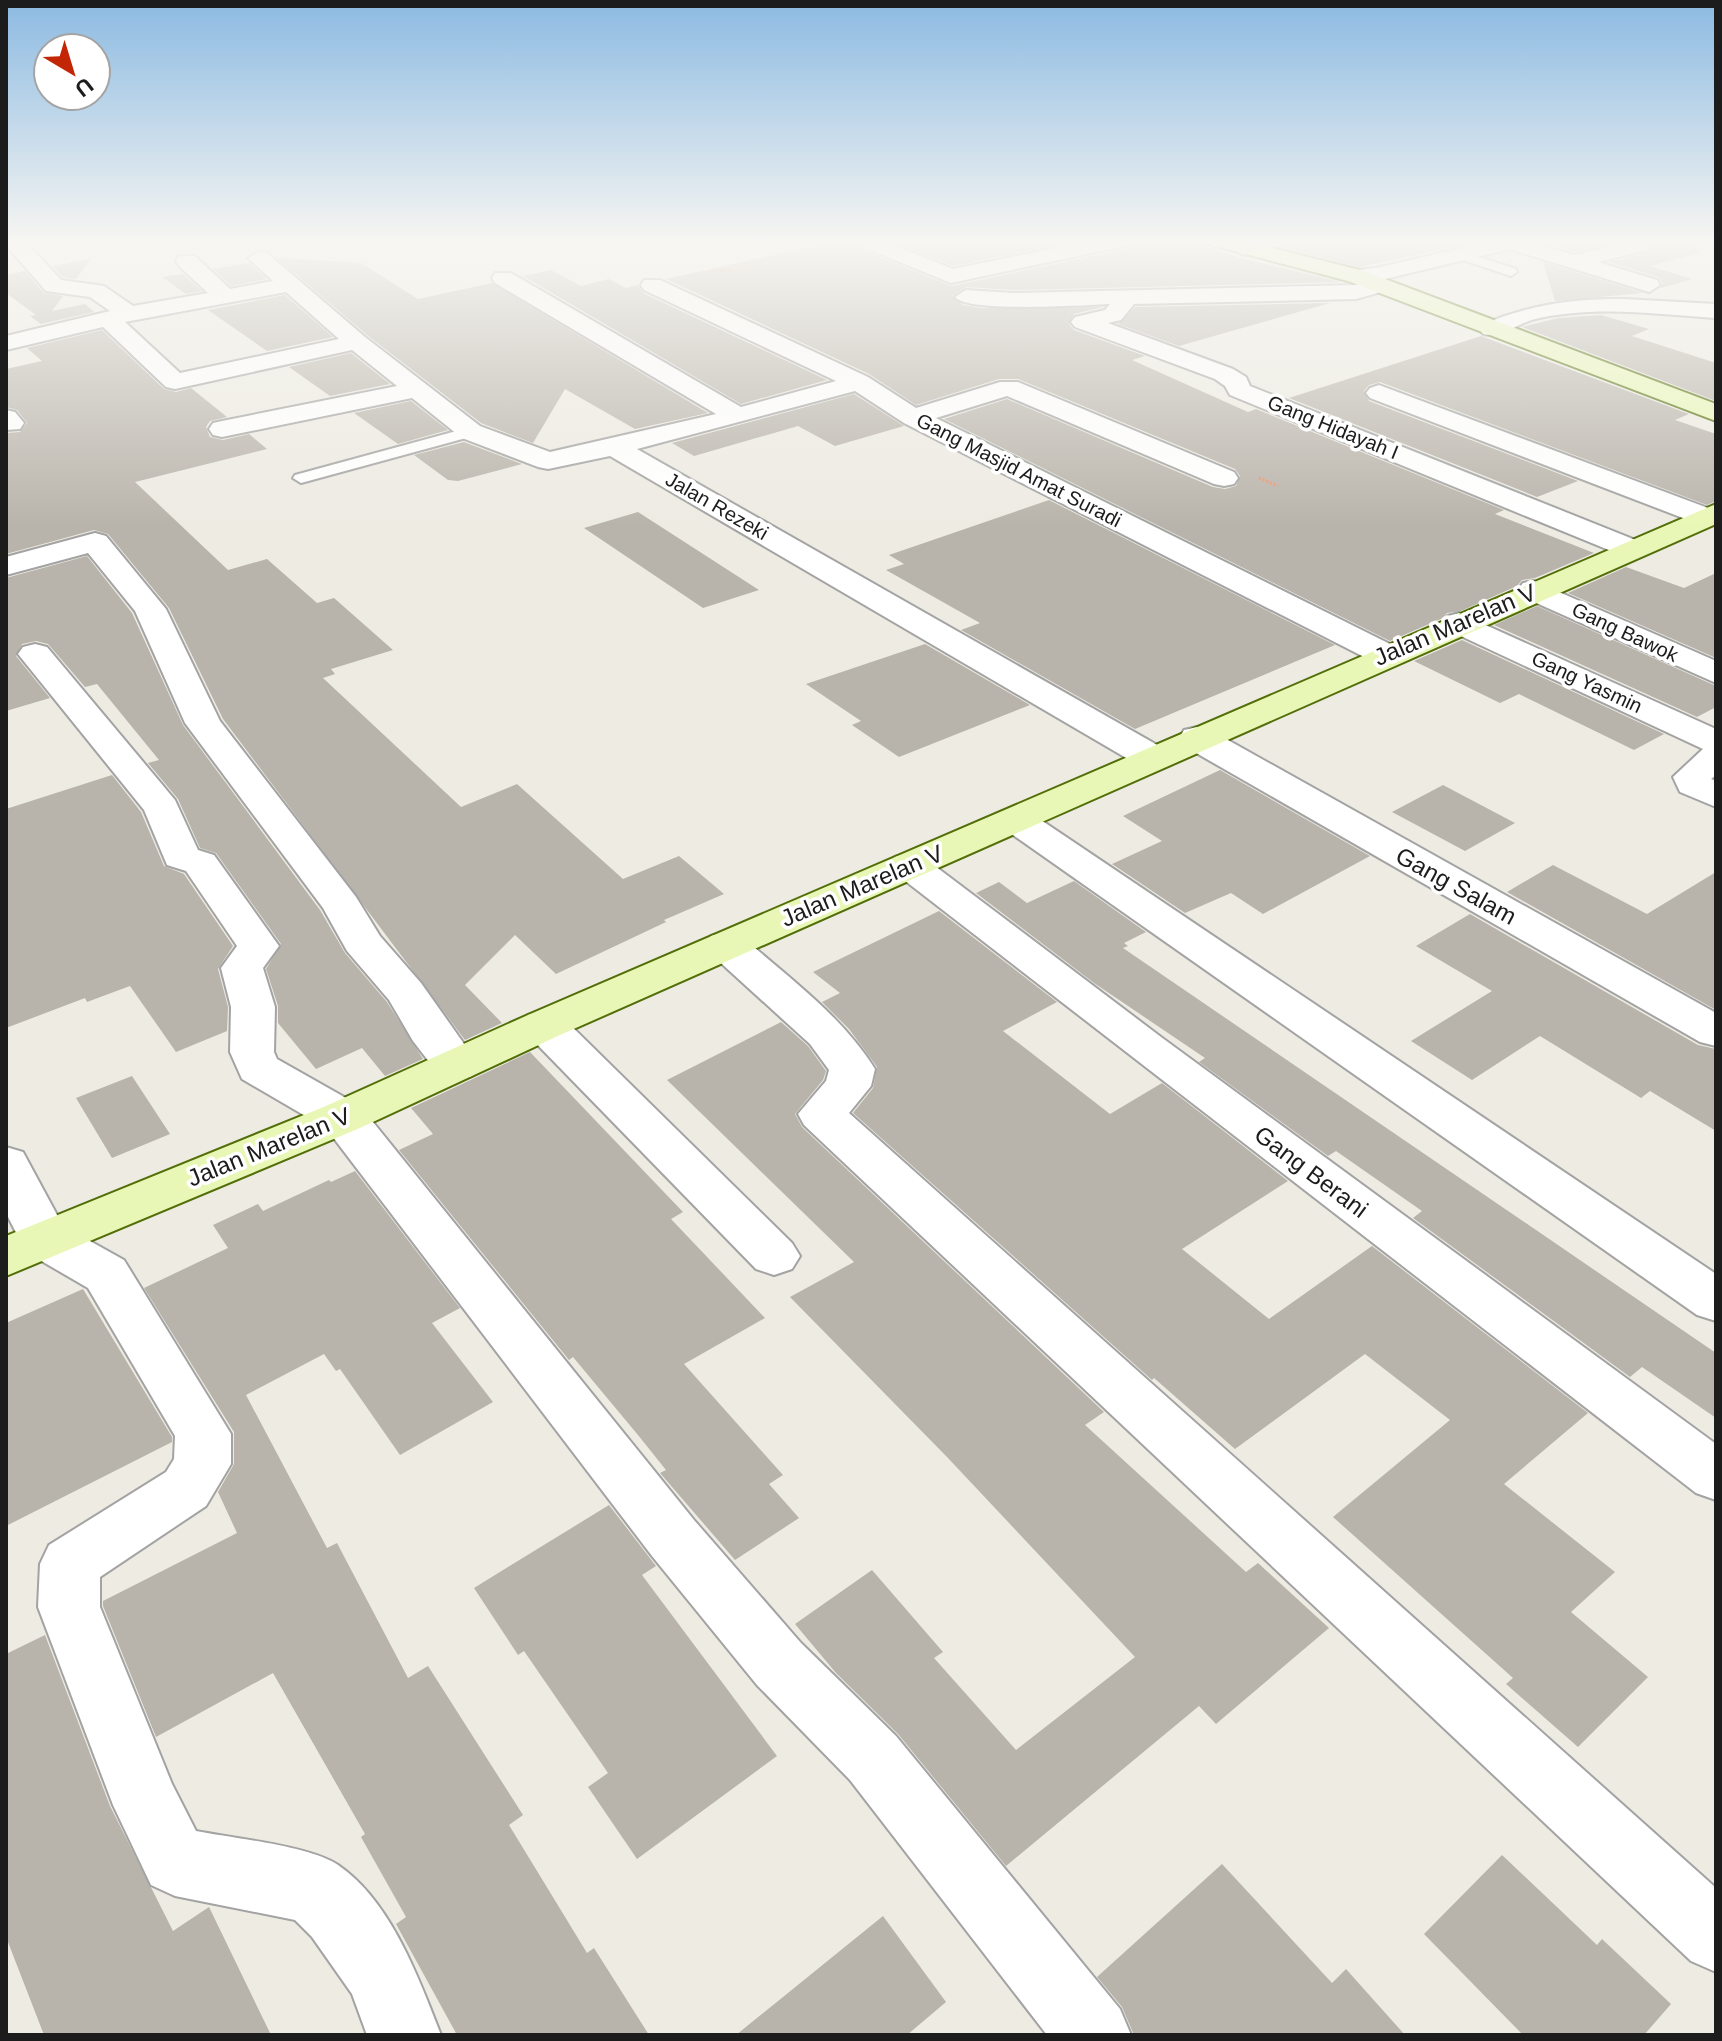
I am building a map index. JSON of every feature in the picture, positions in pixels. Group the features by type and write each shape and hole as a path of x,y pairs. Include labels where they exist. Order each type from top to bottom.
{"street":[{"path":"6,343 42,334"},
{"path":"134,334 175,382 357,342"},
{"path":"348,334 471,432 548,461 738,416 859,382"},
{"path":"599,334 738,416"},
{"name":"Gang Masjid Amat Suradi","path":"757,334 859,382 913,417 1386,655"},
{"name":"Gang Hidayah I","path":"1116,334 1224,374 1237,382 1239,390 1632,549"},
{"path":"1505,334 1716,413"},
{"path":"913,417 1009,387 1224,478"},
{"path":"222,429 419,389"},
{"path":"1007,419 1091,393"},
{"path":"1379,393 1703,527"},
{"path":"952,437 980,428"},
{"name":"Jalan Rezeki","path":"614,447 1153,758"},
{"name":"Jalan Marelan V","path":"25,1248 343,1117 544,1025 1534,590 1632,549 1703,527"},
{"path":"6,566 95,542 150,609 203,723 342,906 362,942 406,993 429,1031 456,1065"},
{"name":"Gang Bawok","path":"1534,590 1716,673"},
{"name":"Gang Yasmin","path":"1459,623 1716,742"},
{"path":"35,654 162,808 181,857 200,863 251,933 258,946 242,968 253,1007 252,1052 258,1068 343,1117 673,1538 779,1664 873,1758 1094,2035"},
{"name":"Gang Salam","path":"1197,738 1716,1032"},
{"path":"1716,757 1691,777 1693,784 1716,796"},
{"path":"1025,816 1716,1269"},
{"path":"1025,816 1716,1301"},
{"name":"Gang Berani","path":"909,865 1145,1047 1716,1476"},
{"path":"726,945 826,1034 852,1069 848,1086 821,1114 1716,1936"},
{"path":"544,1025 774,1256"},
{"path":"6,1164 25,1248 106,1274 203,1434 202,1464 186,1489 70,1564 69,1607 147,1805 175,1861 313,1889 337,1912 381,1973 404,2035"}],"lane":[{"path":"301,478 471,432"}],"building":[{"path":"84,334 106,334 164,389 176,392 191,388 227,417 210,421 206,427 210,437 223,440 249,434 267,449 135,482 228,570 267,559 317,603 334,598 393,650 331,669 335,674 323,678 461,807 517,784 623,879 679,856 724,894 556,974 515,935 465,985 502,1023 465,1040 223,719 169,608 108,534 94,530 6,554 6,433 20,432 27,423 17,410 6,407 6,369 42,361 27,348"},
{"path":"243,334 330,334 333,337 267,351"},
{"path":"577,334 708,413 635,429 565,389 533,443 481,423 367,335"},
{"path":"622,334 730,334 827,380 741,404"},
{"path":"784,334 1086,334 1145,356 1132,360 1248,412 1256,409 1504,510 1495,514 1594,553 1535,578 1522,580 1517,586 1461,611 1447,613 1443,618 1390,641 944,419 1007,399 1213,487 1225,489 1236,486 1240,476 1235,469 1018,379 999,379 916,405 869,374"},
{"path":"1146,334 1220,334 1179,346"},
{"path":"1541,334 1636,334 1632,336 1716,363 1716,401"},
{"path":"1481,336 1689,414 1675,420 1716,434 1716,501 1707,505 1380,382 1369,385 1364,391 1369,401 1578,481 1537,497 1289,398"},
{"path":"351,353 390,384 330,396 289,367"},
{"path":"854,394 904,426 835,446 798,426 694,456 672,443"},
{"path":"411,401 448,430 398,444 354,413"},
{"path":"464,442 522,464 458,481 448,480 414,455"},
{"path":"1049,500 1335,645 1135,729 961,630 980,623 886,570 904,564 889,555"},
{"path":"638,512 759,590 703,608 584,528"},
{"path":"87,556 132,613 183,725 320,910 345,953 387,1002 423,1059 385,1076 362,1048 316,1069 278,1023 278,1006 266,969 281,944 216,853 200,848 178,799 148,763 159,760 97,684 85,687 48,644 36,641 22,644 16,656 50,698 6,711 6,578"},
{"path":"1626,567 1684,588 1716,573 1716,658 1568,593"},
{"path":"1537,606 1716,686 1716,707 1697,717 1494,625"},
{"path":"1462,640 1664,734 1634,750 1519,694 1500,703 1414,661"},
{"path":"925,644 1030,705 899,757 852,725 861,721 806,684"},
{"path":"1220,770 1370,856 1263,914 1231,893 1185,913 1112,864 1162,841 1123,816"},
{"path":"112,775 141,812 164,866 184,874 233,946 218,969 228,1007 227,1031 176,1052 130,986 87,1002 85,998 6,1028 6,809"},
{"path":"1443,785 1515,823 1465,851 1392,812"},
{"path":"1553,865 1647,914 1716,872 1716,1010 1507,892"},
{"path":"1074,881 1146,932 1124,943 1128,946 1123,948 1716,1353 1716,1418 1642,1367 1630,1377 1413,1218 1422,1211 1336,1151 1328,1156 1199,1062 1205,1058 1094,983 976,893 999,882 1027,903"},
{"path":"939,911 1057,1002 1003,1031 1110,1114 1162,1083 1288,1181 1182,1249 1269,1319 1372,1246 1588,1413 1504,1484 1615,1572 1571,1612 1648,1677 1578,1747 1506,1684 1513,1678 1333,1517 1450,1420 1365,1354 1235,1449 1154,1378 1152,1380 853,1113 873,1088 877,1067 849,1029 822,1002 840,993 813,972"},
{"path":"1470,914 1698,1045 1716,1049 1716,1131 1650,1091 1641,1098 1540,1036 1472,1080 1411,1041 1492,991 1416,946"},
{"path":"781,1022 808,1046 826,1071 823,1080 795,1114 802,1127 1104,1412 1085,1425 1246,1572 1258,1563 1329,1628 1216,1724 1199,1706 1006,1866 898,1734 836,1673 795,1624 872,1570 943,1652 934,1658 1016,1750 1135,1657 947,1457 790,1297 854,1262 667,1080"},
{"path":"530,1052 683,1212 671,1219 765,1318 684,1364 783,1475 769,1484 799,1518 735,1560 660,1473 666,1470 638,1435 573,1357 569,1360 399,1150 433,1134 411,1108"},
{"path":"132,1076 170,1134 112,1158 76,1098"},
{"path":"355,1171 460,1308 432,1323 493,1402 400,1455 340,1369 336,1371 324,1354 246,1395 327,1548 337,1543 408,1678 428,1666 523,1815 509,1825 587,1953 594,1948 649,2035 457,2035 396,1924 406,1917 361,1837 365,1834 273,1673 156,1737 103,1606 103,1601 237,1533 218,1492 234,1464 234,1432 144,1288 228,1248 213,1225 258,1204 263,1211"},
{"path":"83,1289 172,1437 172,1442 6,1526 6,1323"},
{"path":"609,1505 656,1566 642,1575 777,1756 637,1859 588,1787 608,1773 524,1651 518,1655 474,1588"},
{"path":"45,1635 110,1806 173,1931 209,1907 271,2035 44,2035 6,1937 6,1654"},
{"path":"1502,1855 1597,1945 1602,1939 1671,2004 1644,2035 1523,2035 1424,1934"},
{"path":"1222,1864 1332,1983 1346,1969 1405,2035 1134,2035 1122,2007 1097,1977"},
{"path":"883,1916 946,2002 907,2035 736,2035"}]}
